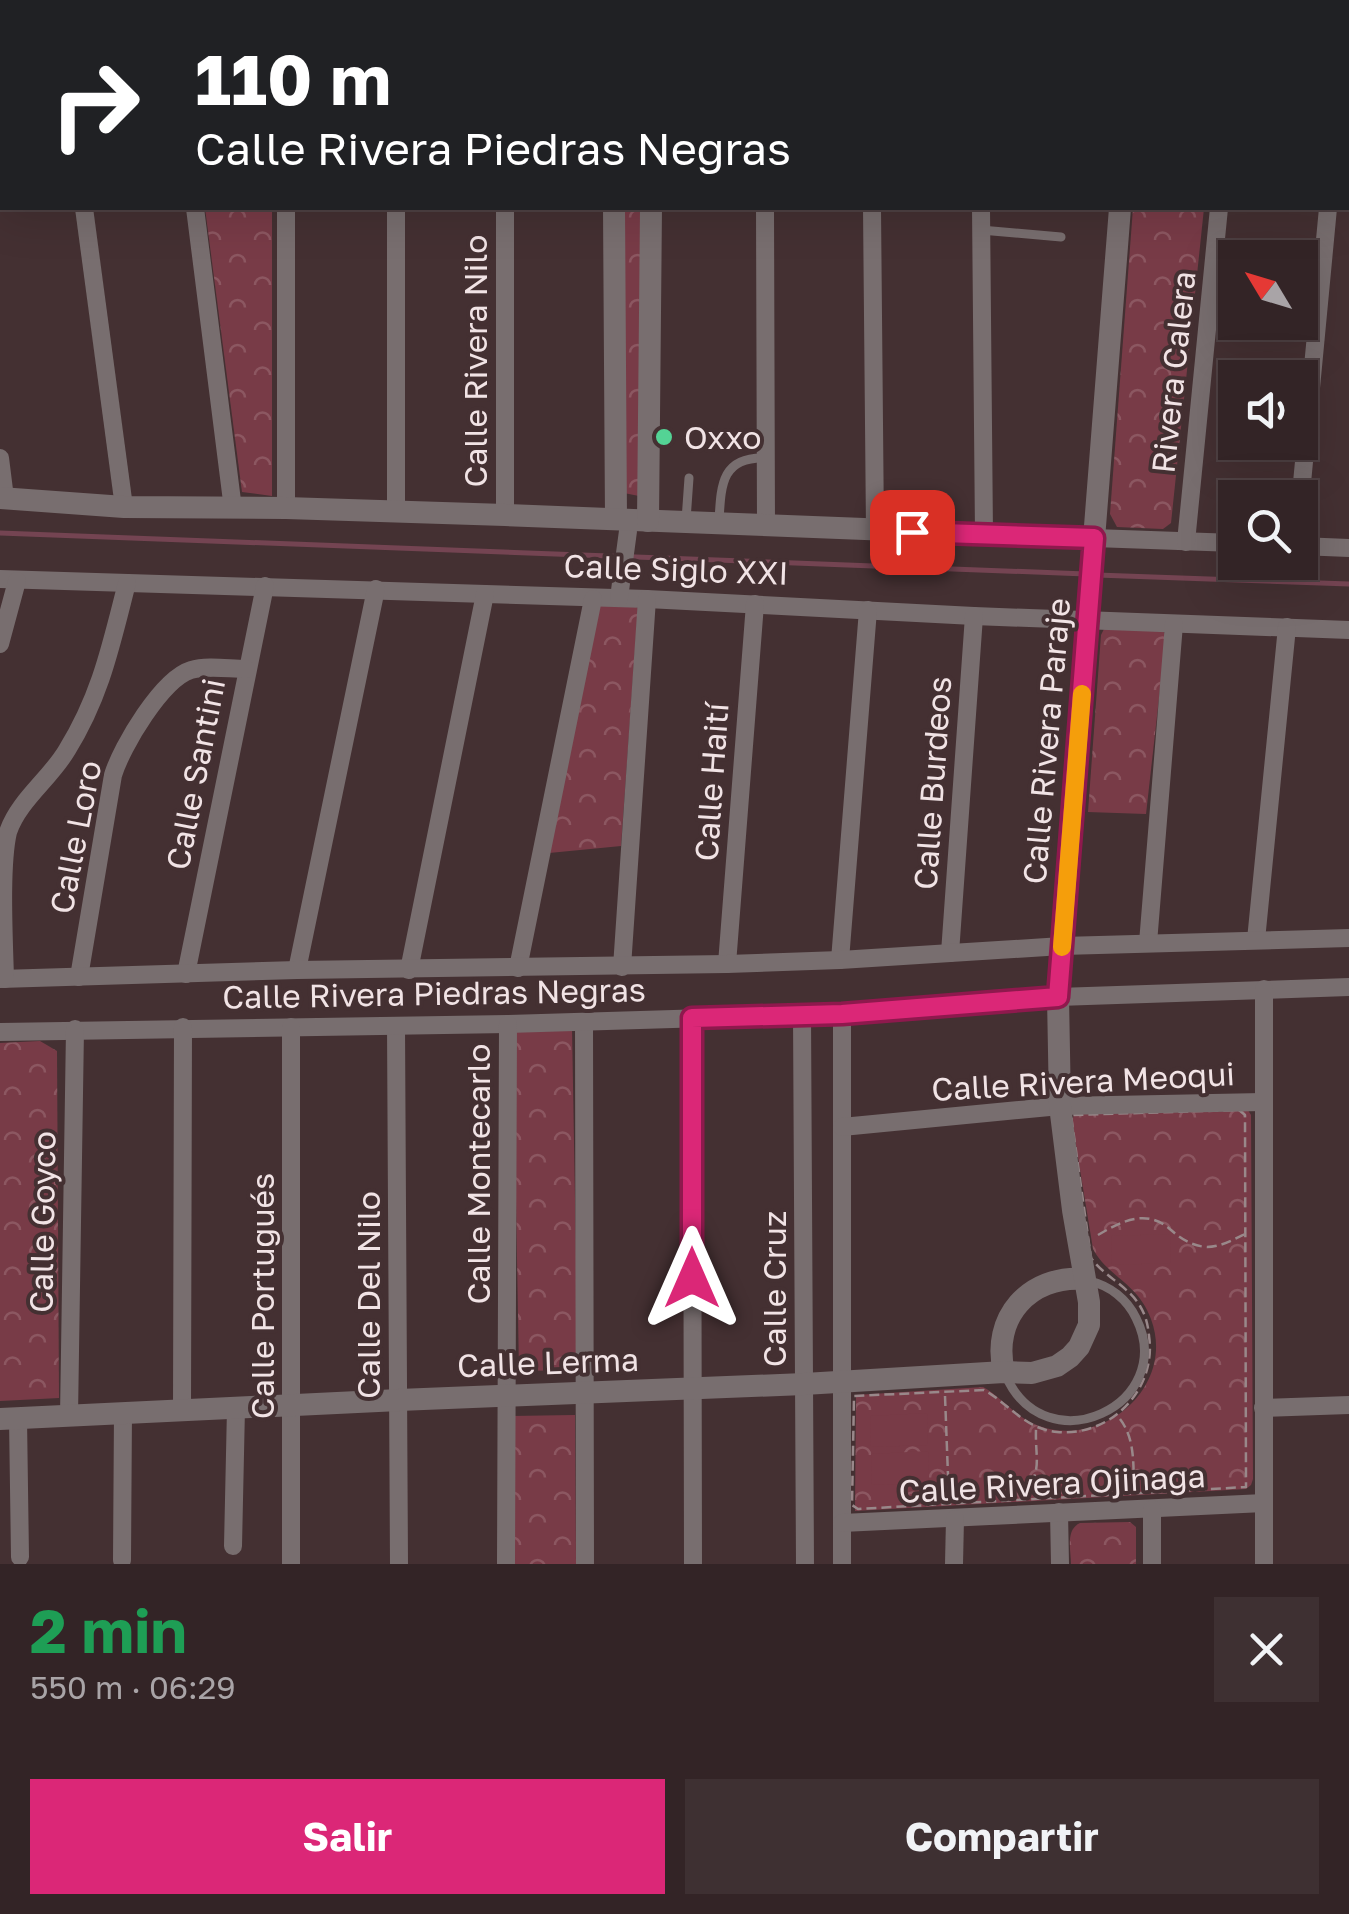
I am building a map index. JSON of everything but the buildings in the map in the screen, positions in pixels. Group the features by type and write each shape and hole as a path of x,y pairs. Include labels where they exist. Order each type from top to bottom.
{"street":[{"path":"84,210 124,507"},
{"path":"195,210 233,509"},
{"path":"286,210 286,508"},
{"path":"396,210 396,513"},
{"name":"Calle Rivera Nilo","path":"505,210 505,516"},
{"path":"614,210 630,526"},
{"path":"619,598 630,526 651,210"},
{"path":"765,210 766,526"},
{"path":"872,210 875,531"},
{"path":"981,210 984,535"},
{"name":"Calle Rivera Paraje","path":"1084,1279 1060,1106 1058,997 1120,210"},
{"name":"Rivera Calera","path":"1186,542 1219,210"},
{"path":"1302,480 1328,210"},
{"path":"0,458 3,498"},
{"name":"Calle Siglo XXI","path":"3,498 124,507 286,508 505,516 630,526 686,522 984,535 1094,548 1218,543"},
{"path":"1318,547 1349,548"},
{"path":"0,644 8,580"},
{"name":"Calle Siglo XXI","path":"8,580 647,599 974,616 1089,611 1174,624 1349,630"},
{"path":"3,979 3,852 7,835 25,804 63,758 94,702 127,583"},
{"name":"Calle Santini","path":"186,974 265,586"},
{"path":"297,970 376,589"},
{"path":"409,970 485,594"},
{"path":"518,968 592,599"},
{"path":"622,967 647,599"},
{"name":"Calle Haití","path":"727,964 756,604"},
{"path":"840,960 868,610"},
{"name":"Calle Burdeos","path":"950,953 974,616"},
{"path":"1148,944 1174,624"},
{"path":"1256,940 1287,627"},
{"name":"Calle Loro","path":"80,977 113,775 120,756 141,722 180,675 199,668 246,669"},
{"name":"Calle Rivera Piedras Negras","path":"3,979 727,964 1062,946 1349,938"},
{"name":"Calle Rivera Piedras Negras","path":"0,1032 842,1014 1058,997 1349,987"},
{"path":"1263,1102 1264,989"},
{"name":"Calle Cruz","path":"802,1014 805,1564"},
{"name":"Calle Cruz","path":"842,1014 842,1564"},
{"path":"692,1018 693,1564"},
{"path":"584,1022 585,1564"},
{"name":"Calle Montecarlo","path":"506,1564 508,1024"},
{"name":"Calle Del Nilo","path":"396,1026 399,1564"},
{"path":"182,1410 183,1027"},
{"name":"Calle Portugués","path":"291,1564 292,1027"},
{"name":"Calle Goyco","path":"69,1416 75,1030"},
{"name":"Calle Rivera Meoqui","path":"842,1126 1060,1106 1263,1102 1264,1564"},
{"path":"1004,1372 1002,1336 1018,1304 1048,1283 1084,1279"},
{"name":"Calle Lerma","path":"9,1418 1044,1371 1070,1357 1088,1325 1084,1279"},
{"path":"1263,1408 1349,1405"},
{"path":"233,1546 236,1408"},
{"path":"122,1560 124,1412"},
{"path":"9,1418 20,1557"},
{"name":"Calle Rivera Ojinaga","path":"842,1523 1264,1504"},
{"path":"1143,1509 1152,1564"},
{"path":"1059,1512 1060,1564"},
{"path":"952,1519 954,1564"}],"lane":[{"path":"982,230 1062,237"},
{"path":"719,524 724,476 750,457 766,458"},
{"path":"686,522 689,478"},
{"path":"1004,1372 1024,1402 1055,1419 1090,1419 1127,1396 1142,1364 1141,1328 1122,1298 1084,1279"}],"path":[{"path":"1078,1242 1087,1242 1128,1219 1140,1218 1167,1226 1188,1243 1206,1246 1263,1232"},
{"path":"944,1375 952,1519"},
{"path":"1118,1415 1132,1441 1143,1509"},
{"path":"1022,1514 1022,1500 1039,1463 1036,1428"}],"green space":[{"path":"205,210 272,210 272,496 242,492"},
{"path":"622,210 643,210 639,496 624,493"},
{"path":"1133,210 1204,210 1171,523 1163,529 1117,527 1110,514"},
{"path":"600,606 638,608 621,846 549,853"},
{"path":"1105,627 1162,629 1166,636 1146,814 1088,812 1101,635"},
{"path":"572,1028 578,1370 519,1371 513,1030"},
{"path":"40,1041 57,1051 59,1398 0,1401 0,1043"},
{"path":"1246,1107 1251,1115 1251,1485 1246,1489 855,1511 856,1395 983,1387 1031,1422 1064,1431 1110,1420 1129,1406 1144,1388 1153,1367 1156,1344 1151,1319 1139,1297 1093,1249 1072,1121 1075,1112"},
{"path":"1170,1234 1171,1263 1112,1265 1111,1236"},
{"path":"927,1413 928,1445 871,1447 870,1416"},
{"path":"575,1415 576,1564 513,1564 512,1416"},
{"path":"928,1451 929,1483 872,1485 871,1454"},
{"path":"1130,1522 1136,1527 1136,1564 1071,1564 1070,1541 1075,1526"}],"waterway":[{"path":"0,533 1086,574"},
{"path":"1097,575 1349,584"}],"slow traffic":[{"path":"1062,947 1082,694"}],"place":[{"name":"Oxxo","path":"664,437"}],"route":[{"path":"692,1278 692,1018 842,1014 1058,997 1094,538 912,532"}]}
